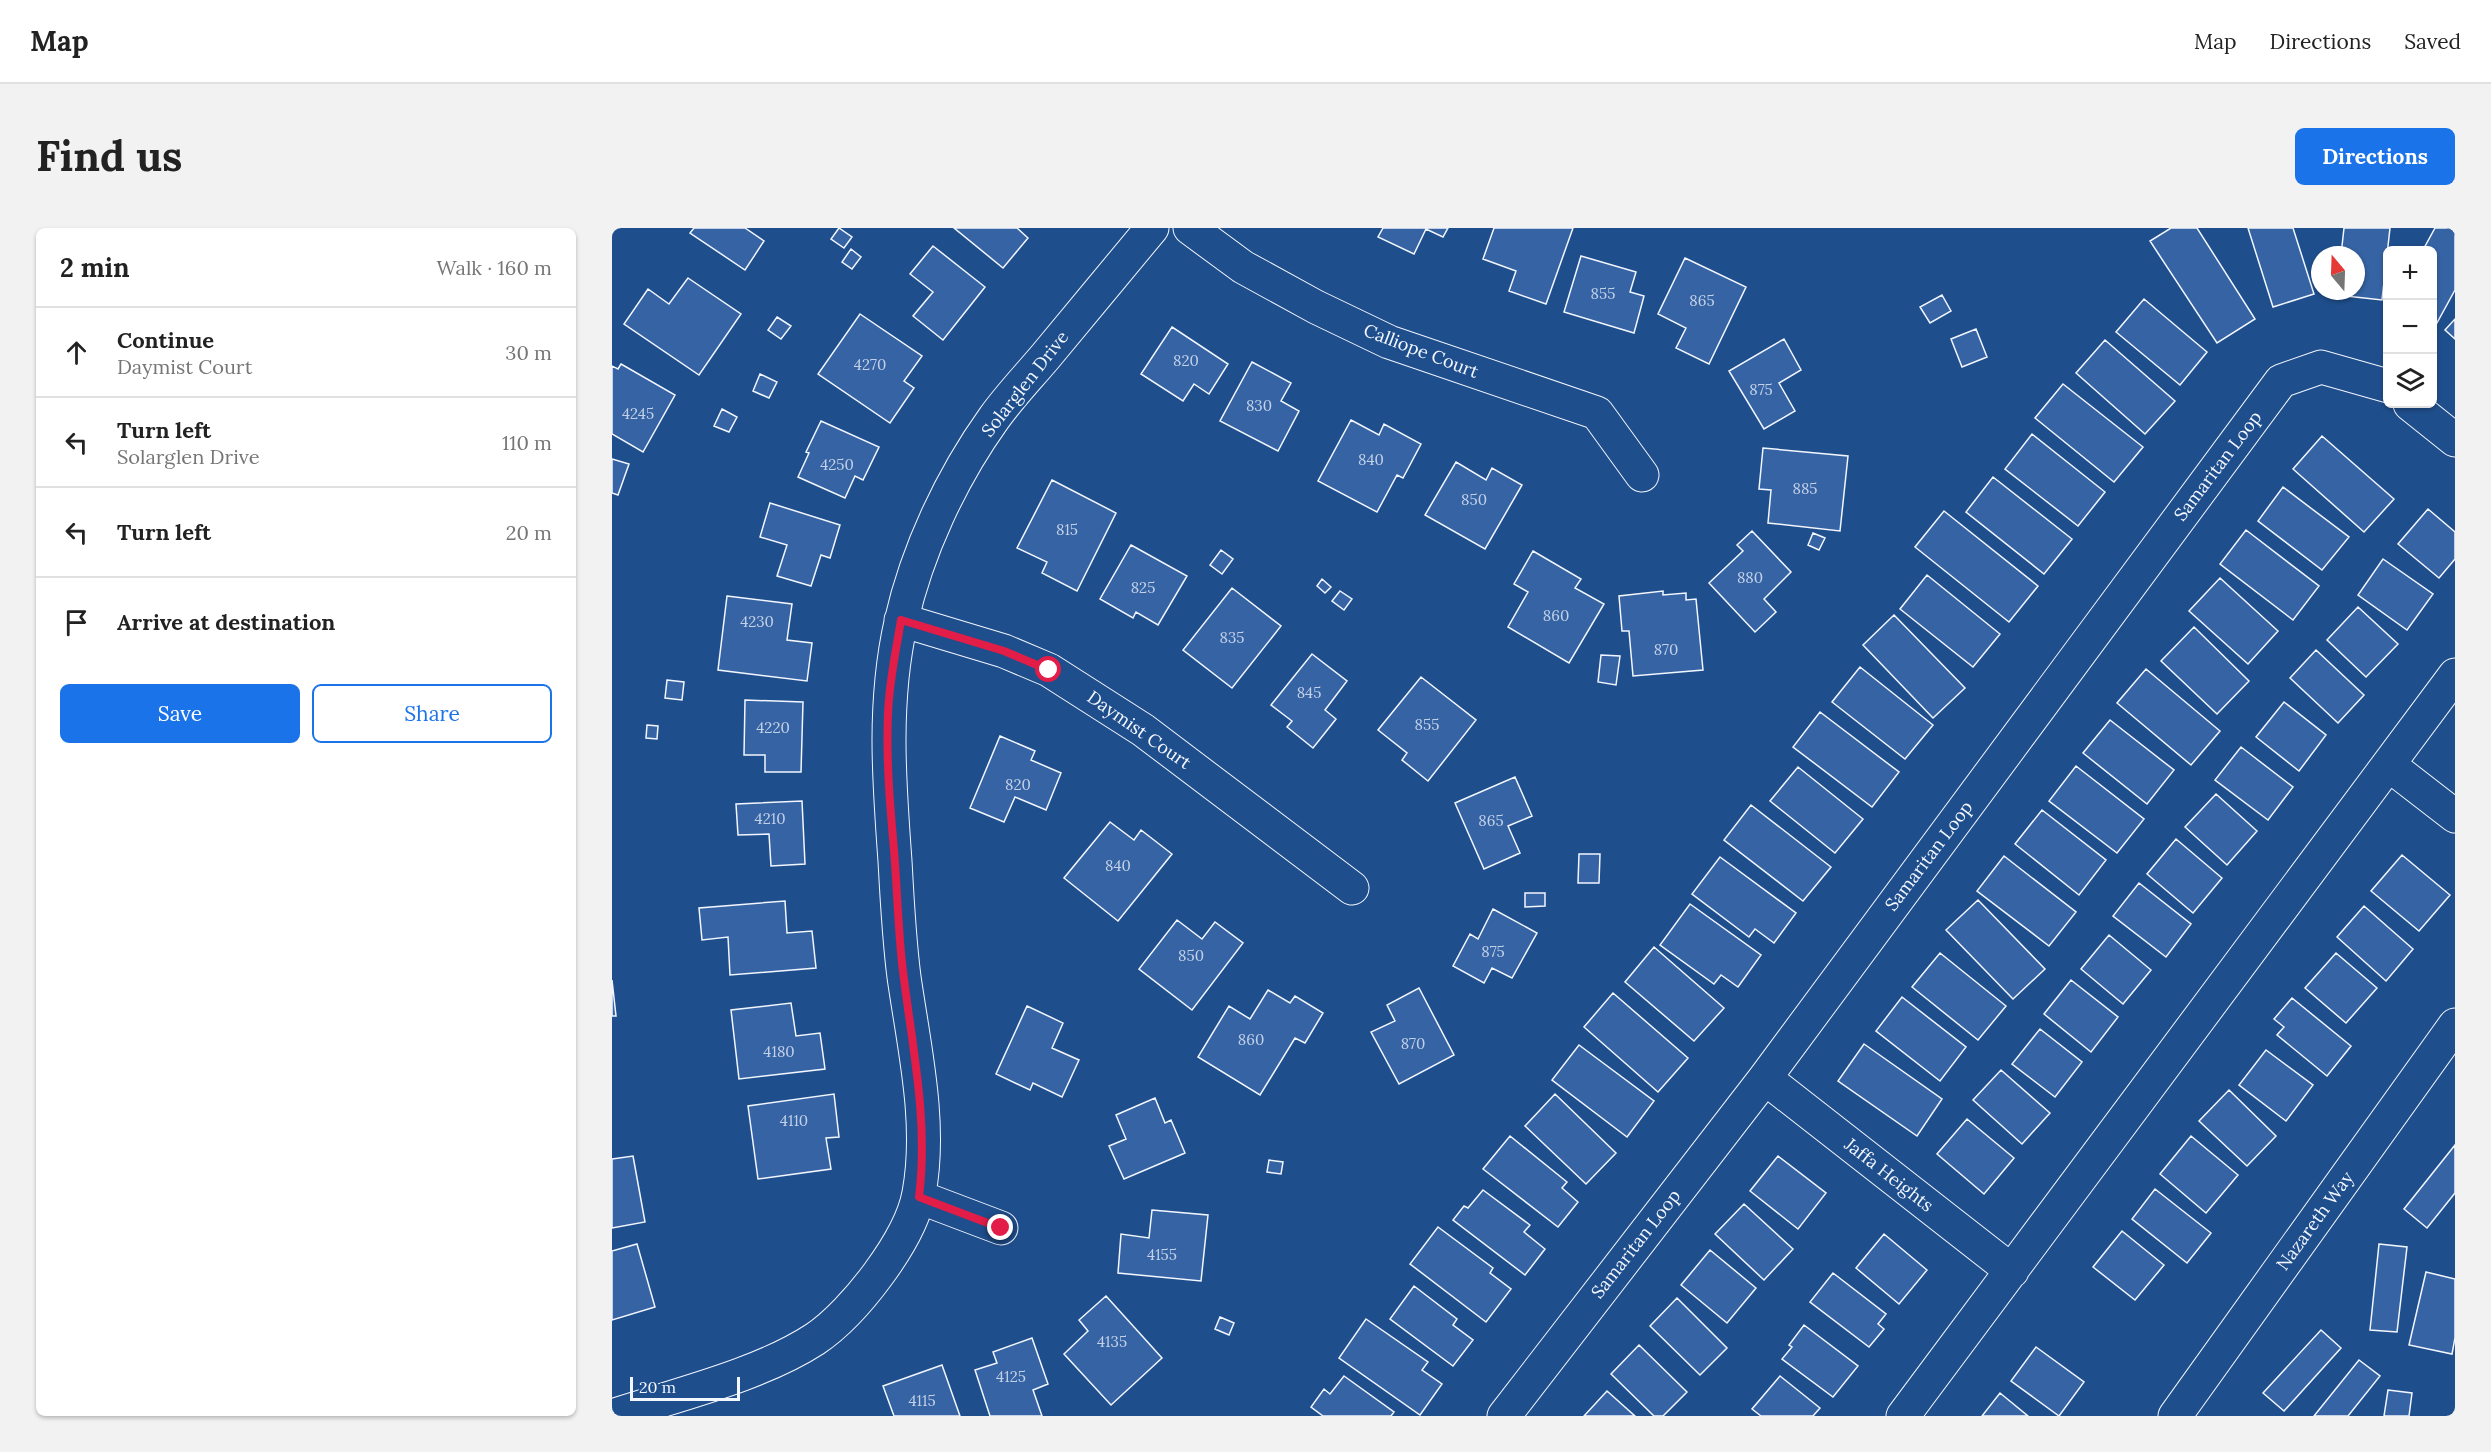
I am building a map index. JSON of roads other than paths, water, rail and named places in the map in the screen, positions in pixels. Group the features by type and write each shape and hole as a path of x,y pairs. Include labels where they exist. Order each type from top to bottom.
{"street":[{"name":"Solarglen Drive","path":"612,1416 785,1356 819,1336 846,1311 887,1263 908,1227 919,1197 923,1132 918,1077 902,963 888,768 888,713 892,669 901,620 922,555 942,505 994,419 1152,228"},
{"name":"Calliope Court","path":"1190,228 1243,267 1316,307 1389,342 1597,413 1642,475"},
{"name":"Samaritan Loop","path":"1504,1416 1765,1078 2281,381 2321,367 2383,385"},
{"path":"2415,408 2455,440"},
{"name":"Daymist Court","path":"901,620 1004,651 1049,670 1143,730 1352,888"},
{"path":"1903,1416 2455,675"},
{"path":"2389,765 2455,816"},
{"name":"Nazareth Way","path":"2175,1416 2455,1025"},
{"name":"Jaffa Heights","path":"1765,1078 2012,1271"},
{"path":"919,1197 1001,1228"}]}
